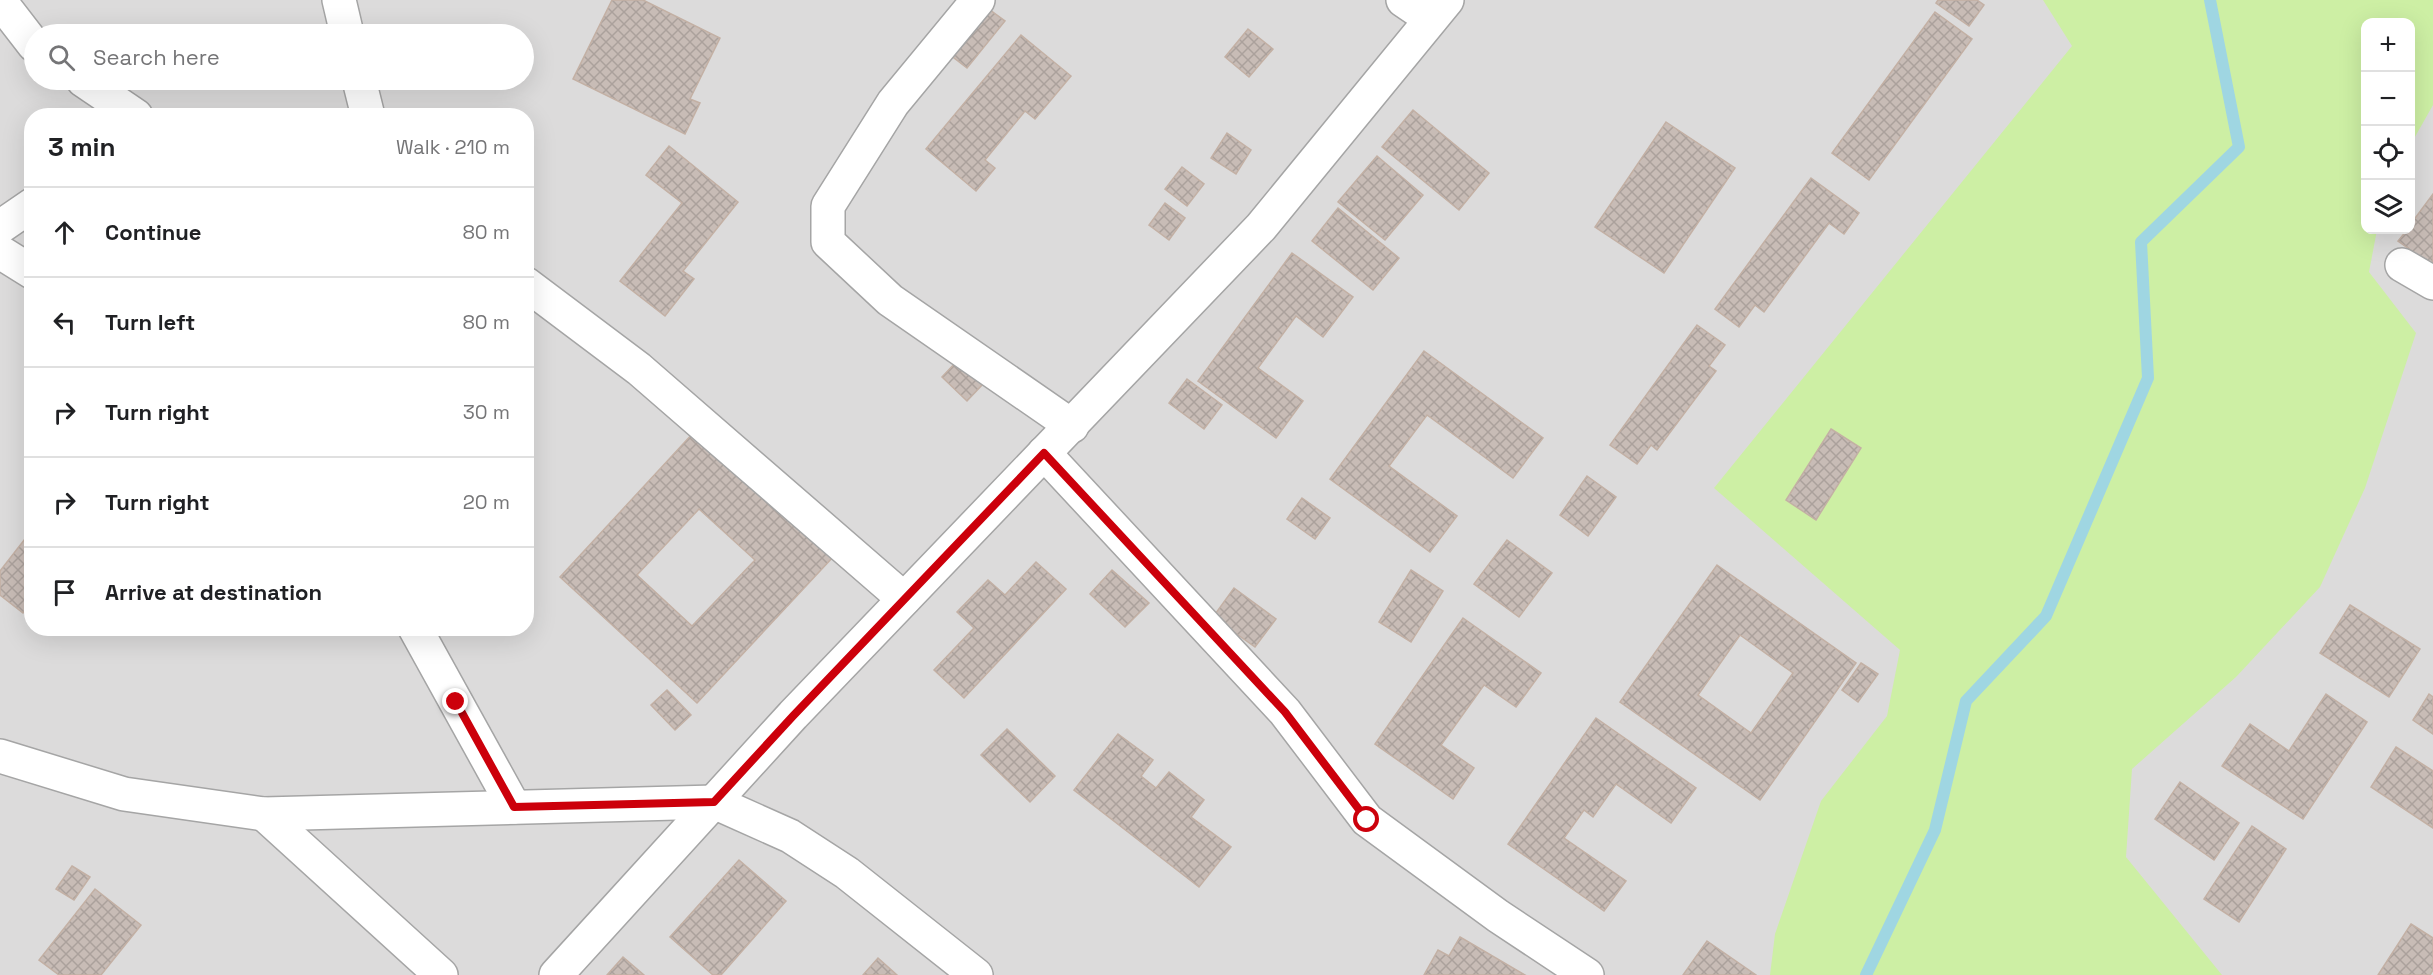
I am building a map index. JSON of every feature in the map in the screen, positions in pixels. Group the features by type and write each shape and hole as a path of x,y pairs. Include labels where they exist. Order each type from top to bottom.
{"street":[{"path":"339,0 345,24"},
{"path":"978,0 893,104 828,206 828,242 890,300 1072,426"},
{"path":"556,975 904,599 1261,227 1439,10 1403,0"},
{"path":"0,1 24,32"},
{"path":"98,90 124,108"},
{"path":"361,90 366,108"},
{"path":"0,227 24,210"},
{"path":"0,252 24,267"},
{"path":"2402,265 2433,283"},
{"path":"534,290 639,369 904,599"},
{"path":"1044,453 1285,712 1367,820 1497,916 1587,975"},
{"path":"419,636 514,807"},
{"path":"0,756 124,794 264,814 714,802 790,836 848,873 976,975"},
{"path":"264,814 441,975"}],"shaded area":[{"path":"0,0 2433,0 2433,975 0,975"}],"green space":[{"path":"2043,0 2433,0 2433,105 2415,137 2415,18 2361,18 2361,234 2376,234 2369,272 2416,333 2365,488 2320,587 2236,677 2132,769 2126,857 2222,975 1770,975 1775,934 1821,801 1887,716 1900,650 1714,488 2072,46"}],"building":[{"path":"612,0 643,0 720,38 690,99 700,103 685,134 573,79"},
{"path":"1938,0 1977,0 1984,5 1969,26 1936,3"},
{"path":"986,7 1005,21 967,68 949,54"},
{"path":"1935,12 1972,39 1869,180 1832,153"},
{"path":"1248,29 1273,49 1249,77 1225,57"},
{"path":"1021,35 1071,76 1035,119 1025,111 985,160 995,168 976,191 926,149"},
{"path":"1413,110 1489,173 1459,210 1382,147"},
{"path":"1666,122 1735,168 1664,273 1595,227"},
{"path":"1227,133 1251,150 1236,174 1211,158"},
{"path":"669,146 738,202 683,271 694,279 665,316 620,281 682,203 646,175"},
{"path":"1377,156 1423,195 1385,240 1338,202"},
{"path":"1182,167 1204,184 1187,206 1165,189"},
{"path":"1811,178 1859,213 1844,234 1829,223 1764,312 1755,305 1739,327 1715,309"},
{"path":"2433,194 2433,266 2398,241 2404,234 2415,234 2415,218"},
{"path":"1165,203 1185,218 1169,240 1149,225"},
{"path":"1338,208 1399,258 1373,290 1312,241"},
{"path":"1292,253 1353,297 1323,337 1296,316 1258,368 1303,401 1276,438 1198,381"},
{"path":"1697,325 1725,345 1709,366 1716,371 1657,450 1651,445 1637,464 1610,445"},
{"path":"1424,351 1543,438 1513,478 1427,415 1389,466 1457,516 1430,552 1330,479"},
{"path":"958,360 983,384 967,401 942,377"},
{"path":"1187,379 1222,405 1204,429 1169,403"},
{"path":"1831,429 1861,448 1816,520 1786,500"},
{"path":"695,431 833,557 697,703 560,577","holes":["699,509 755,560 692,626 637,575"]},
{"path":"1587,476 1616,497 1588,536 1560,515"},
{"path":"1302,498 1330,518 1315,539 1287,519"},
{"path":"24,540 23,613 0,595 0,571"},
{"path":"1507,540 1552,573 1519,617 1474,584"},
{"path":"1036,562 1066,589 964,698 934,670 974,628 957,612 988,580 1005,595"},
{"path":"1717,565 1856,663 1760,800 1620,702","holes":["1740,635 1793,673 1751,733 1698,695"]},
{"path":"1112,570 1149,603 1125,627 1090,594"},
{"path":"1411,570 1443,591 1411,642 1379,622"},
{"path":"1234,588 1276,619 1255,647 1213,617"},
{"path":"2350,605 2420,649 2389,697 2320,653"},
{"path":"1463,618 1541,673 1516,707 1484,685 1441,745 1474,768 1453,799 1375,744"},
{"path":"1861,663 1878,674 1858,702 1842,690"},
{"path":"667,690 691,715 675,730 651,705"},
{"path":"2326,694 2367,722 2303,819 2222,766 2250,724 2289,751"},
{"path":"2429,694 2433,697 2433,734 2413,720"},
{"path":"1596,718 1696,788 1671,823 1616,784 1593,817 1584,810 1564,838 1626,881 1604,911 1508,844"},
{"path":"1007,729 1055,776 1030,802 981,755"},
{"path":"1118,734 1153,760 1141,776 1156,788 1169,772 1204,800 1191,817 1231,847 1199,887 1074,790"},
{"path":"2396,747 2433,771 2433,828 2371,787"},
{"path":"2180,782 2239,823 2214,860 2155,819"},
{"path":"2252,826 2286,849 2239,922 2204,899"},
{"path":"739,860 786,901 721,975 713,975 670,937"},
{"path":"72,866 90,877 74,900 56,889"},
{"path":"95,889 141,925 101,975 59,975 39,960"},
{"path":"2411,924 2433,938 2433,970 2430,975 2378,975"},
{"path":"1460,937 1525,975 1424,975 1438,950 1449,956"},
{"path":"1707,941 1756,975 1683,975"},
{"path":"623,957 644,975 607,975"},
{"path":"878,958 897,975 863,975"}],"waterway":[{"path":"1866,975 1935,830 1966,701 2046,616 2148,378 2141,242 2239,147 2210,0"}],"route":[{"path":"456,702 514,807 714,802 1044,453 1285,712 1367,820"}]}
